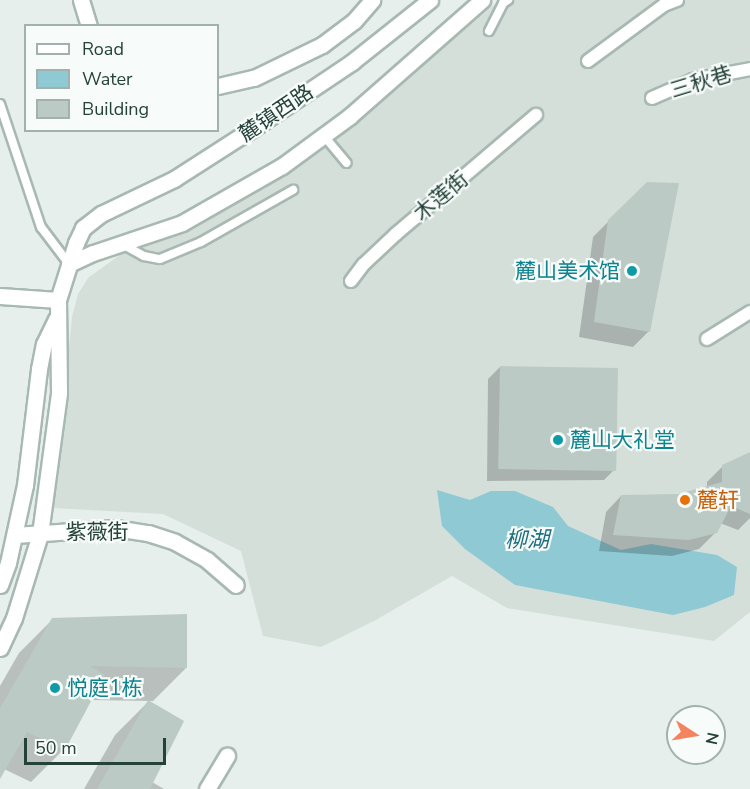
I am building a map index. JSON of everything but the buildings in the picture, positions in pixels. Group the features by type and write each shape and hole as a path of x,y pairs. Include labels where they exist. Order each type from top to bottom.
{"street":[{"path":"81,0 89,24"},
{"path":"219,86 254,78 322,45 354,21 372,0"},
{"name":"麓镇西路","path":"56,319 58,300 83,228 101,214 174,180 237,139 352,62 430,0"},
{"path":"69,264 93,252 182,223 282,166 324,136 435,44 482,0"},
{"path":"588,61 664,5 677,0"},
{"name":"三秋巷","path":"652,98 693,80 750,69"},
{"name":"木莲街","path":"351,281 364,264 396,234 536,115"},
{"path":"0,296 58,300"},
{"path":"707,339 750,312"},
{"path":"0,648 14,618 40,534 58,393 60,355 56,319"},
{"path":"0,585 15,535 31,452 39,369 44,344 56,319"},
{"name":"紫薇街","path":"15,535 115,528 148,533 175,542 207,560 236,585"},
{"path":"207,789 227,756"}],"lane":[{"path":"489,31 503,3 508,0"},
{"path":"0,104 41,227 69,264"},
{"path":"324,136 347,163"},
{"path":"122,244 144,256 160,259 201,242 293,190"}],"shaded area":[{"path":"500,0 750,0 750,612 714,641 507,608 452,576 374,621 321,647 263,636 241,551 163,514 53,508 72,317 78,294 88,278 121,254 186,228 290,172 359,119"}],"water":[{"name":"柳湖","path":"437,490 470,500 491,491 515,491 553,507 568,526 621,550 651,544 717,555 737,567 734,595 705,607 673,615 515,585 465,549 442,526"}],"place":[{"name":"麓山美术馆","path":"632,271"},
{"name":"麓山大礼堂","path":"558,440"},
{"name":"麓轩","path":"685,500"},
{"name":"悦庭1栋","path":"55,688"}]}
